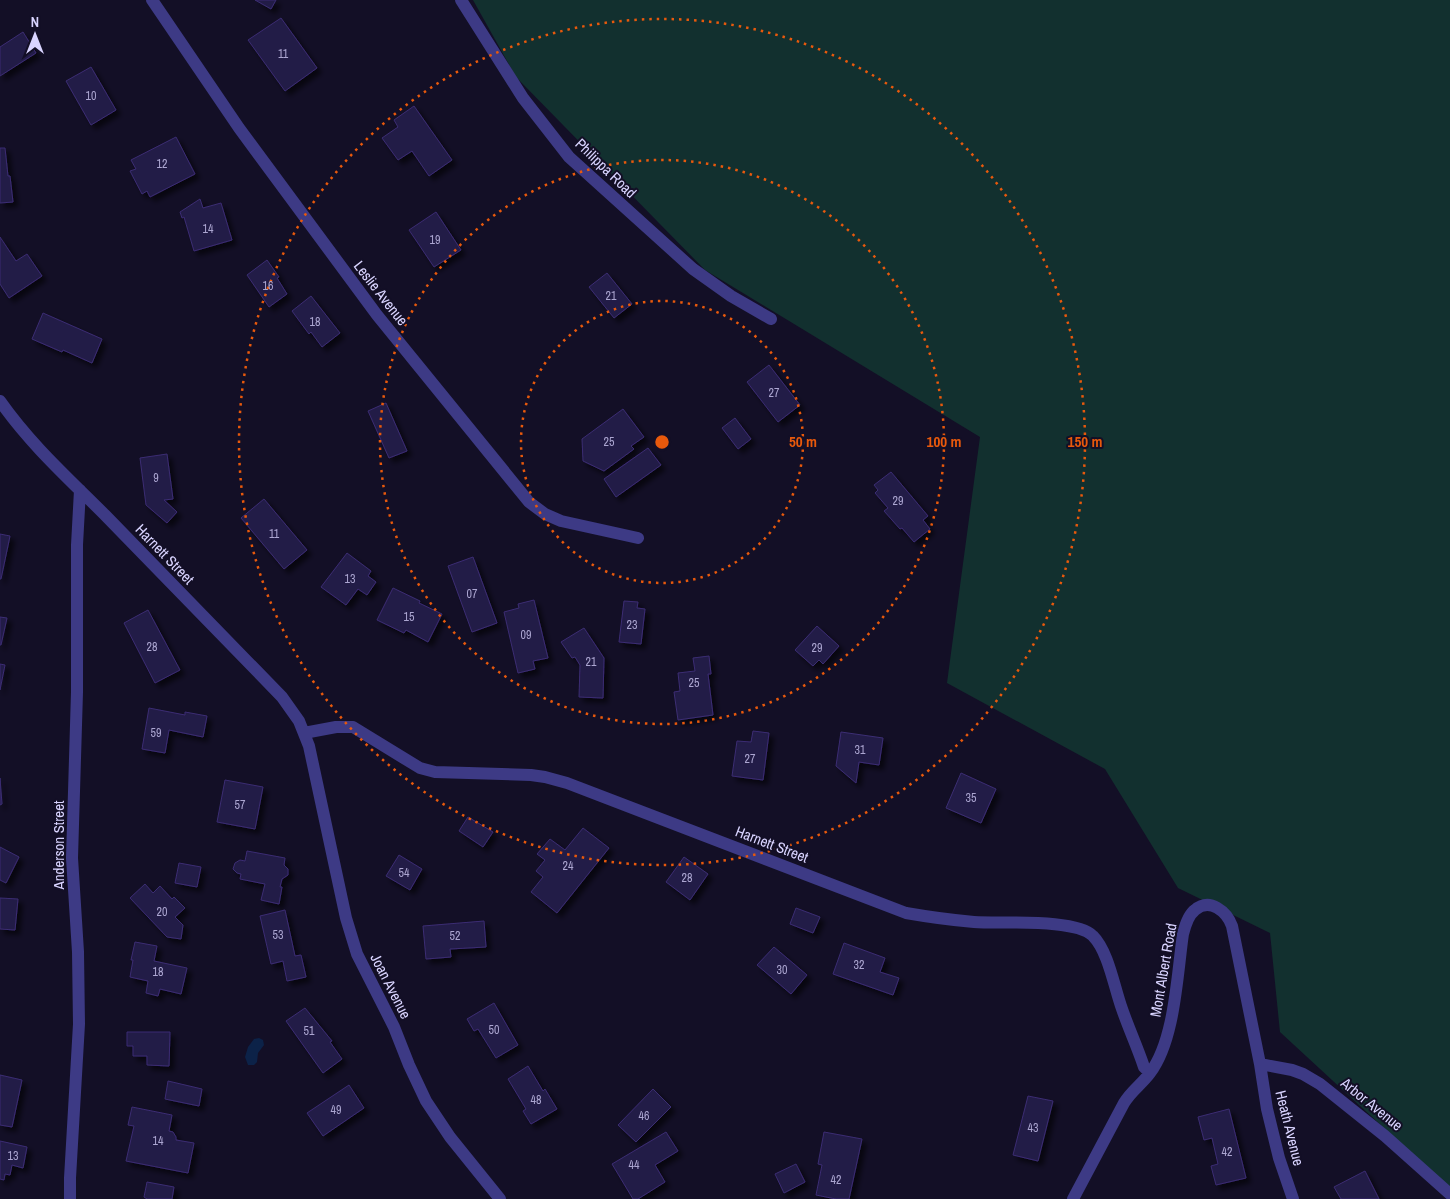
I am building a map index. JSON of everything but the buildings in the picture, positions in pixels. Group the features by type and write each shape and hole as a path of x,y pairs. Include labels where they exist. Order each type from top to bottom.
{"street":[{"name":"Leslie Avenue","path":"152,0 244,135 376,315 529,502 545,514 561,521 638,538"},
{"name":"Philippa Road","path":"461,0 523,98 569,157 693,269 731,296 771,319"},
{"name":"Harnett Street","path":"0,401 27,437 282,697 304,733 312,762"},
{"name":"Anderson Street","path":"70,1199 79,1024 78,952 72,858 78,692 76,544 80,490"},
{"name":"Harnett Street","path":"304,733 336,727 353,727 420,768 435,772 523,775 553,779 906,913 936,919 1080,927 1093,935 1102,950 1144,1067 1150,1073"},
{"name":"Joan Avenue","path":"312,762 346,918 361,963 394,1027 409,1066 426,1100 450,1137 500,1199"},
{"name":"Mont Albert Road","path":"1073,1199 1130,1094 1150,1073 1162,1049 1170,1027 1183,934 1194,910 1198,908 1214,906 1222,910 1232,926 1260,1064"},
{"name":"Arbor Avenue","path":"1260,1064 1292,1070 1320,1084 1392,1141 1450,1194"},
{"name":"Heath Avenue","path":"1260,1064 1267,1109 1279,1158 1293,1199"}],"green space":[{"path":"473,0 1450,0 1450,1189 1280,1032 1270,933 1178,888 1105,769 947,683 980,437 705,270 516,77"}],"water":[{"path":"259,1038 263,1040 264,1045 258,1053 257,1062 254,1065 248,1065 245,1057 248,1047 254,1039"}]}
